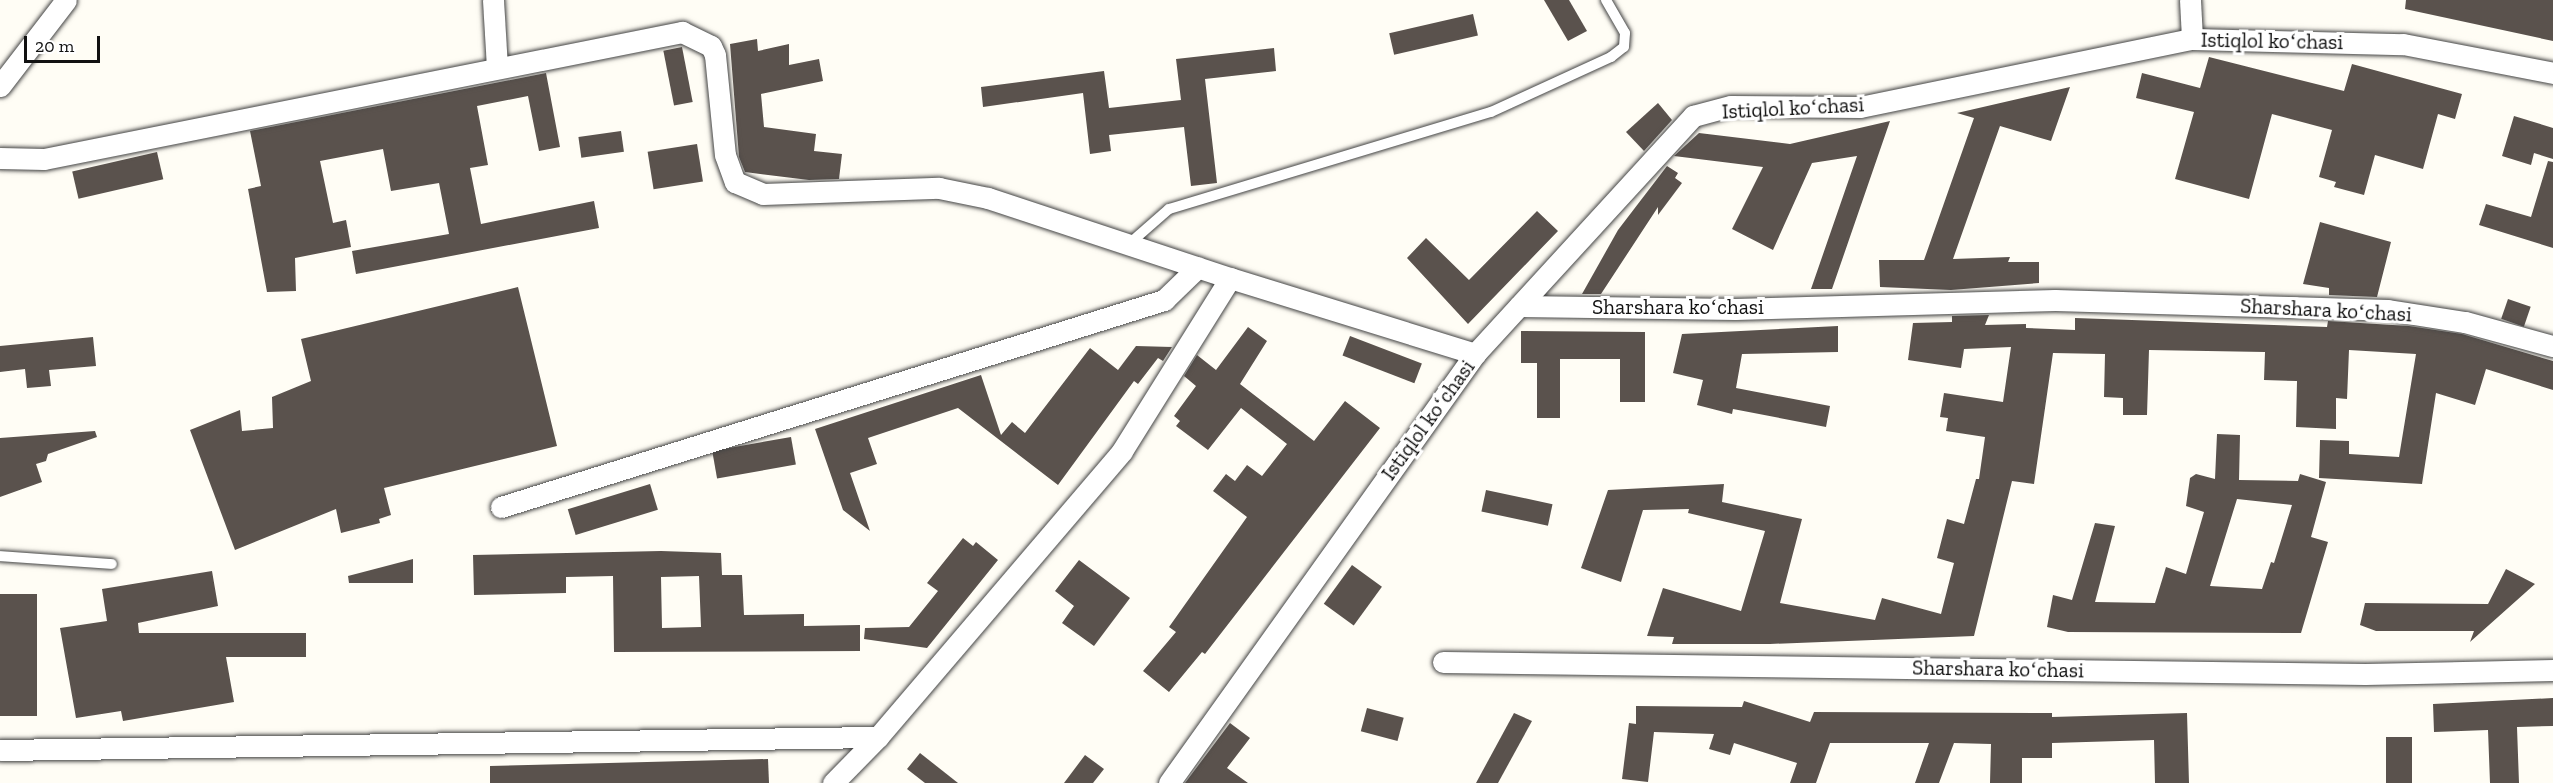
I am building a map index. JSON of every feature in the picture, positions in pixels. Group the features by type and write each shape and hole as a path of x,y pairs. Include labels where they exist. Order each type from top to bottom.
{"street":[{"path":"0,86 66,0"},
{"path":"493,0 497,67"},
{"path":"2190,0 2192,39"},
{"path":"0,158 44,159 682,32 711,46 715,55 725,155 735,182 763,194 939,188 988,198 1230,278 1475,354"},
{"name":"Istiqlol koʻchasi","path":"1170,783 1475,354 1693,117 1731,106 1860,107 2192,39 2403,44 2553,73"},
{"path":"501,507 1164,300 1198,267"},
{"path":"832,783 878,737 1122,451 1230,278"},
{"name":"Sharshara koʻchasi","path":"1519,306 1735,309 2055,300 2388,310 2464,322 2553,346"},
{"name":"Sharshara koʻchasi","path":"1443,662 2354,674 2553,670"},
{"path":"0,750 878,737"}],"lane":[{"path":"1129,244 1168,209 1491,112 1611,57 1624,47 1625,33 1606,0"},
{"path":"0,556 112,564"}],"building":[{"path":"1544,0 1569,0 1587,31 1568,41"},
{"path":"2406,0 2553,0 2553,41 2405,9"},
{"path":"1473,14 1478,35 1394,55 1389,33"},
{"path":"757,39 758,51 789,44 789,65 819,59 823,81 761,94 764,127 816,134 814,151 842,154 839,179 809,180 745,172 739,157 730,44"},
{"path":"682,47 693,102 674,106 663,51"},
{"path":"1274,48 1276,71 1205,79 1217,183 1191,186 1184,127 1109,135 1111,151 1090,154 1083,93 983,107 981,87 1104,71 1109,108 1181,100 1176,59"},
{"path":"2209,57 2344,91 2352,64 2462,94 2455,119 2438,114 2423,169 2375,155 2364,195 2334,187 2336,182 2319,177 2332,130 2272,114 2249,199 2175,179 2194,112 2136,98 2142,73 2200,88"},
{"path":"546,73 560,147 539,151 528,96 477,106 488,165 470,168 481,224 594,201 599,228 356,274 352,251 449,234 439,183 391,191 383,149 320,161 333,223 346,220 351,247 295,258 296,291 267,292 248,189 261,186 250,131"},
{"path":"2070,87 2051,141 2000,126 1953,259 2010,257 2008,262 2039,262 2039,283 1951,290 1880,287 1879,260 1924,260 1974,118 1957,113"},
{"path":"1658,103 1672,120 1644,151 1626,132"},
{"path":"2514,116 2553,128 2553,159 2534,153 2531,165 2502,156"},
{"path":"1890,121 1832,289 1811,289 1857,156 1812,163 1773,250 1732,229 1763,167 1674,156 1699,133 1790,144"},
{"path":"621,131 624,152 581,158 578,137"},
{"path":"697,144 703,182 654,189 648,152"},
{"path":"157,152 163,179 79,199 72,172"},
{"path":"2548,161 2553,162 2553,248 2479,225 2486,204 2531,217"},
{"path":"1667,166 1678,173 1675,178 1682,183 1658,215 1658,207 1601,294 1582,294 1618,230"},
{"path":"1537,211 1558,231 1468,324 1407,258 1426,238 1469,280"},
{"path":"2320,222 2391,242 2377,297 2329,295 2329,288 2303,284"},
{"path":"518,287 557,446 384,488 391,515 379,519 380,523 341,533 336,509 235,550 190,430 240,410 242,431 273,428 272,397 311,381 301,339"},
{"path":"2508,299 2531,307 2524,327 2501,319"},
{"path":"1989,315 1985,325 2026,324 2026,328 2075,330 2075,318 2327,327 2328,321 2409,326 2462,334 2553,361 2553,390 2486,369 2475,405 2436,393 2422,484 2319,478 2320,440 2349,441 2349,454 2399,457 2416,354 2349,350 2347,399 2336,398 2336,429 2296,427 2297,381 2264,380 2265,352 2149,350 2147,415 2123,415 2123,398 2104,397 2105,354 2053,353 2034,484 2012,481 1974,636 1770,644 1672,644 1674,637 1647,636 1663,588 1741,611 1765,531 1688,513 1689,509 1643,510 1621,582 1581,568 1608,490 1724,484 1722,502 1802,519 1780,603 1875,620 1882,598 1941,614 1954,563 1937,558 1947,519 1964,524 1976,479 1979,479 1985,437 1946,431 1948,418 1940,417 1944,393 2003,402 2011,347 1964,349 1961,368 1908,360 1913,323 1952,322 1952,316"},
{"path":"1838,326 1838,352 1742,354 1736,388 1830,406 1826,427 1733,409 1732,414 1697,405 1703,380 1673,373 1682,334"},
{"path":"1248,327 1267,341 1240,384 1314,441 1345,401 1380,428 1205,654 1202,652 1169,692 1143,671 1176,632 1169,627 1247,517 1213,491 1226,474 1235,481 1247,465 1262,476 1287,444 1241,408 1208,450 1176,426 1180,421 1174,416 1196,386 1184,376 1197,355 1216,370"},
{"path":"1521,331 1645,332 1645,402 1620,402 1620,359 1560,359 1560,418 1537,418 1537,363 1521,363"},
{"path":"1350,336 1422,364 1414,383 1342,356"},
{"path":"93,337 96,366 49,370 51,386 27,388 25,369 0,372 0,346"},
{"path":"1136,346 1172,347 1163,361 1158,358 1138,384 1134,381 1058,485 958,408 868,438 877,464 850,473 870,531 843,510 815,429 981,375 1001,435 1012,422 1025,433 1090,348 1118,370"},
{"path":"95,431 97,437 48,454 46,461 36,464 42,482 0,497 0,438"},
{"path":"2217,434 2240,435 2239,480 2298,481 2300,474 2326,482 2311,537 2328,542 2301,633 2068,632 2047,627 2053,595 2072,600 2095,523 2115,526 2095,602 2155,603 2166,567 2186,574 2204,512 2186,506 2190,478 2196,474 2215,479","holes":["2237,499 2292,505 2274,563 2271,562 2262,589 2210,586"]},
{"path":"791,437 796,465 717,478 712,451"},
{"path":"650,484 658,510 576,535 568,509"},
{"path":"1486,490 1553,504 1548,526 1481,512"},
{"path":"963,538 973,546 976,542 998,560 927,648 864,639 865,628 909,627 938,591 927,583"},
{"path":"661,551 721,553 722,575 742,575 744,615 804,614 804,626 860,625 860,651 614,652 613,576 566,577 566,593 474,595 473,555","holes":["699,576 701,627 662,628 661,577"]},
{"path":"413,559 413,583 349,583 348,576"},
{"path":"1079,560 1130,598 1094,646 1062,623 1074,606 1055,591"},
{"path":"1352,565 1382,587 1354,626 1324,604"},
{"path":"2506,569 2535,584 2470,642 2474,631 2376,631 2360,625 2365,603 2488,604"},
{"path":"212,571 218,606 138,623 139,633 306,633 306,657 226,657 234,702 123,721 121,711 76,718 60,628 107,621 102,589"},
{"path":"0,594 37,594 37,716 0,716"},
{"path":"2553,698 2553,726 2517,727 2519,783 2490,783 2488,730 2434,732 2433,704"},
{"path":"1744,701 1810,722 1814,712 2052,713 2052,717 2187,713 2189,783 2155,783 2154,740 2052,743 2052,758 2022,758 2022,783 1990,783 1991,744 1954,743 1939,783 1915,783 1929,743 1830,743 1816,783 1790,783 1797,763 1734,743 1730,755 1709,749 1714,734 1654,732 1648,782 1622,779 1629,723 1636,724 1636,706 1742,707"},
{"path":"1367,708 1404,718 1397,741 1361,731"},
{"path":"1514,713 1532,721 1498,783 1476,783"},
{"path":"1230,723 1250,738 1227,768 1248,783 1185,783"},
{"path":"2386,737 2412,737 2412,783 2386,783"},
{"path":"920,753 958,783 925,783 907,769"},
{"path":"1085,755 1104,769 1093,783 1064,783"},
{"path":"768,759 769,783 490,783 490,766"}]}
